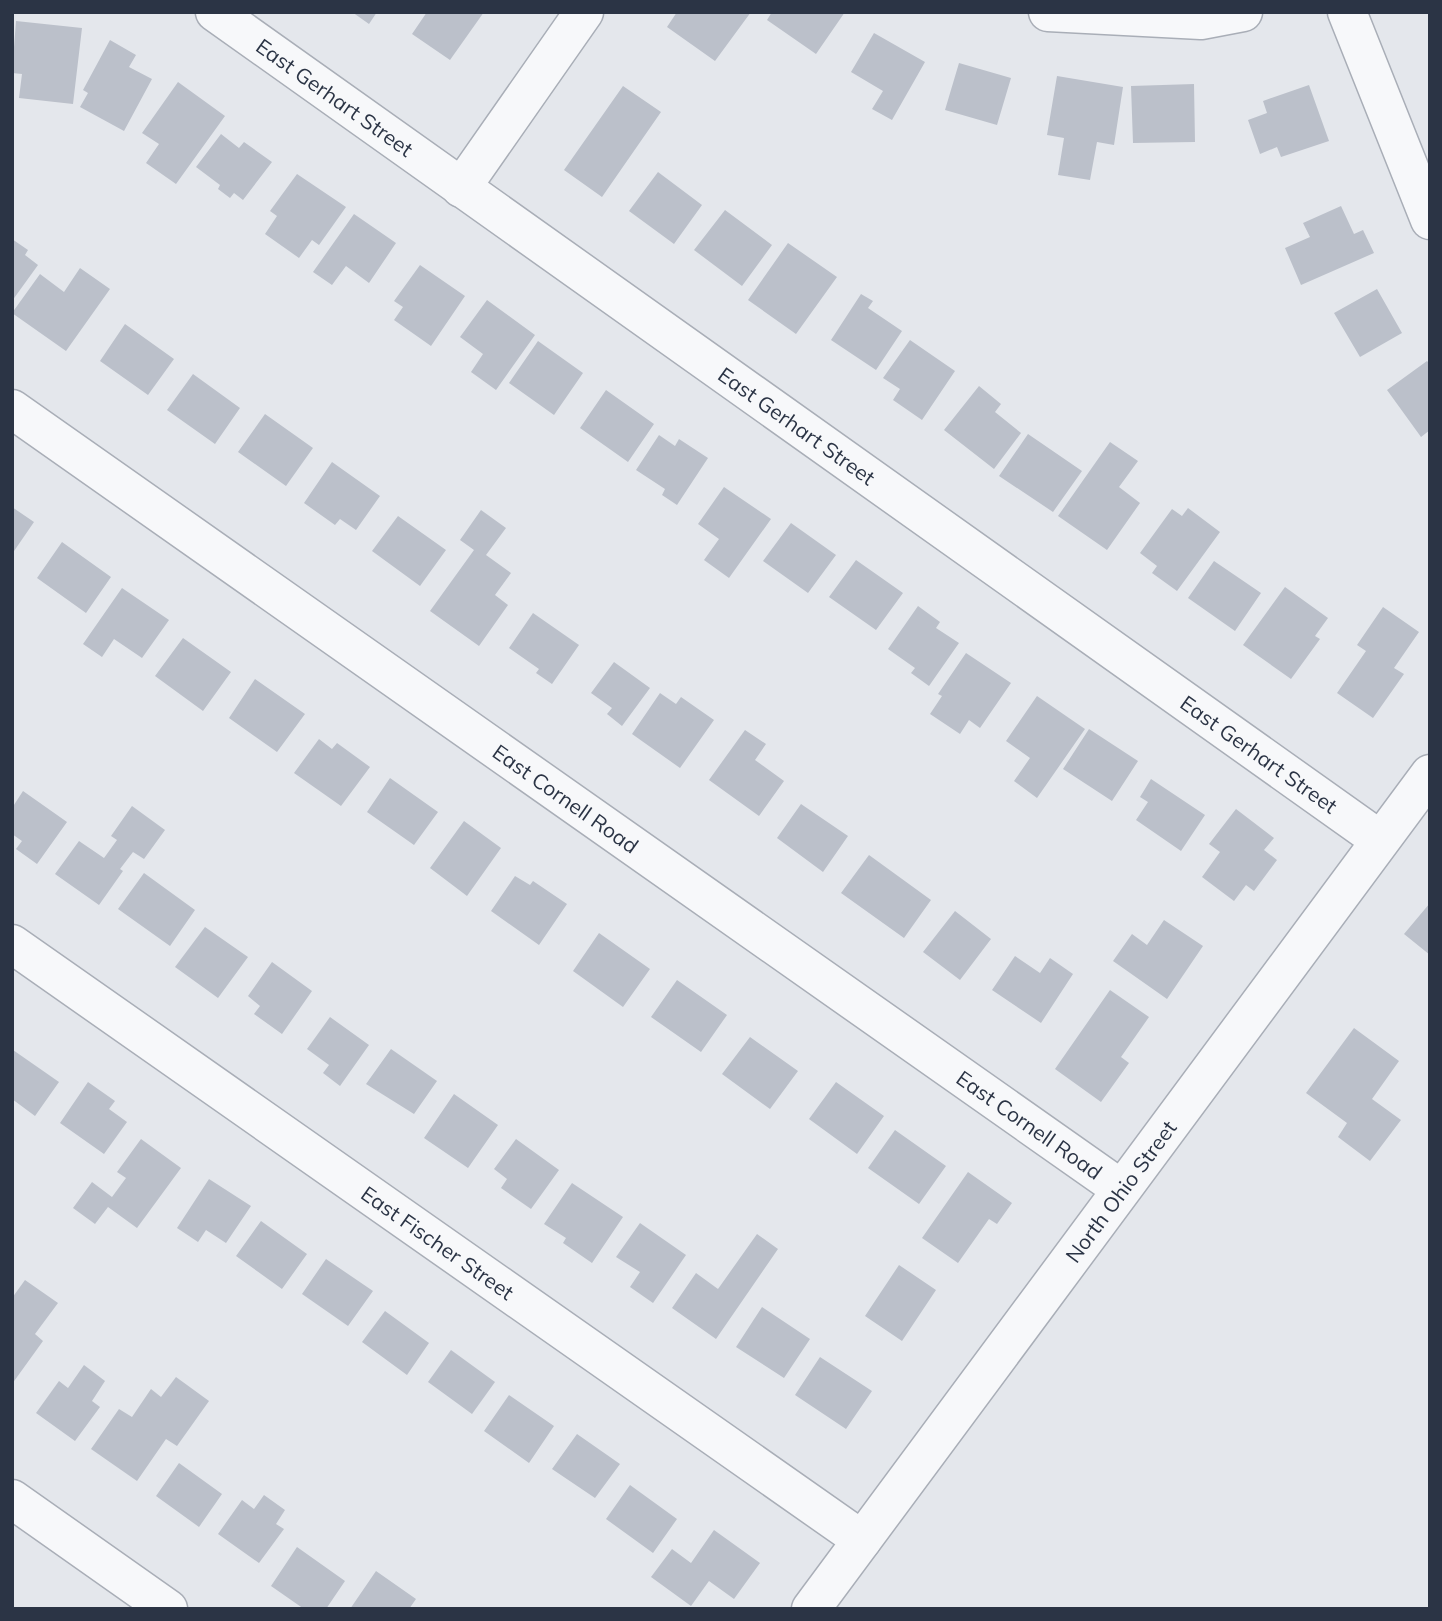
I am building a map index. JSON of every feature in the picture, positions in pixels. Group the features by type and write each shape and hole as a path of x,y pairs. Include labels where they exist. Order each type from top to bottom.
{"street":[{"name":"East Gerhart Street","path":"215,12 1380,840"},
{"path":"461,188 584,12"},
{"path":"1048,12 1201,20 1244,12"},
{"path":"1347,12 1430,220"},
{"name":"East Cornell Road","path":"12,409 1121,1189"},
{"name":"North Ohio Street","path":"811,1609 1430,774"},
{"name":"East Fischer Street","path":"12,944 862,1540"},
{"path":"12,1499 168,1609"}],"building":[{"path":"352,12 377,12 369,24"},
{"path":"427,12 484,12 450,60 412,34"},
{"path":"677,12 751,12 715,61 667,27"},
{"path":"772,12 845,12 816,54 767,20"},
{"path":"16,21 82,28 73,104 19,98 22,74 12,73"},
{"path":"874,33 925,62 892,120 872,109 883,91 851,72"},
{"path":"110,40 136,55 129,67 152,79 124,131 80,107 88,93 83,90"},
{"path":"959,63 1011,78 997,125 945,110"},
{"path":"1057,76 1123,87 1114,145 1097,142 1090,180 1058,175 1064,138 1047,135"},
{"path":"178,82 225,116 176,184 146,163 159,144 142,133"},
{"path":"1194,84 1195,142 1133,143 1131,86"},
{"path":"1309,85 1329,141 1281,157 1277,147 1260,154 1248,120 1267,113 1263,101"},
{"path":"623,86 661,112 602,197 564,170"},
{"path":"221,134 239,148 244,142 272,162 243,200 234,193 230,198 218,189 220,185 196,167"},
{"path":"658,172 702,205 674,244 629,211"},
{"path":"297,174 346,207 319,245 312,240 299,258 265,234 277,216 270,211"},
{"path":"1341,206 1354,234 1363,230 1374,253 1301,285 1285,248 1310,237 1303,223"},
{"path":"725,210 772,245 742,286 694,250"},
{"path":"354,214 396,243 369,283 346,266 332,285 313,272"},
{"path":"12,239 28,250 25,255 38,265 12,301"},
{"path":"788,243 837,277 796,334 748,300"},
{"path":"420,265 465,296 431,346 394,320 403,307 394,301"},
{"path":"80,268 110,289 66,351 12,313 40,274 64,292"},
{"path":"1377,289 1402,333 1360,357 1334,313"},
{"path":"861,294 873,301 868,308 902,331 876,370 831,340"},
{"path":"487,300 535,335 496,390 471,372 483,354 460,337"},
{"path":"125,324 174,359 148,395 100,361"},
{"path":"910,340 955,371 922,420 893,400 900,389 883,378"},
{"path":"538,341 583,373 554,415 509,383"},
{"path":"1427,361 1430,364 1430,430 1421,437 1387,390"},
{"path":"193,374 240,408 215,444 167,410"},
{"path":"979,386 1001,404 995,412 1021,433 994,469 944,430"},
{"path":"606,390 654,424 628,462 580,428"},
{"path":"265,414 313,448 286,486 238,452"},
{"path":"1028,434 1082,471 1053,512 999,476"},
{"path":"659,435 675,446 679,439 708,458 677,505 662,495 665,489 636,470"},
{"path":"1110,442 1138,461 1119,487 1140,503 1107,550 1058,516"},
{"path":"332,462 380,496 356,530 340,519 335,525 304,503"},
{"path":"724,487 771,519 729,578 704,560 719,539 698,524"},
{"path":"12,507 34,522 12,554"},
{"path":"1188,508 1220,532 1177,591 1152,573 1157,566 1140,553 1172,509 1182,516"},
{"path":"481,510 506,528 486,555 511,573 495,595 508,605 479,646 430,611 474,550 460,540"},
{"path":"398,516 446,550 420,586 372,551"},
{"path":"791,523 836,555 808,593 763,561"},
{"path":"62,542 111,577 86,613 37,578"},
{"path":"856,560 903,593 876,630 829,597"},
{"path":"1214,561 1261,593 1235,631 1188,598"},
{"path":"1285,587 1328,618 1315,636 1320,639 1291,679 1243,645"},
{"path":"122,588 169,620 142,658 114,639 102,657 83,644"},
{"path":"918,606 940,622 936,628 959,643 929,686 911,673 915,668 888,649"},
{"path":"1383,607 1419,632 1394,668 1404,674 1373,718 1337,693 1366,651 1357,645"},
{"path":"533,613 579,645 552,684 536,673 539,669 509,648"},
{"path":"183,638 231,672 203,711 155,676"},
{"path":"966,653 1011,683 980,728 969,720 960,734 930,714 942,696 938,694"},
{"path":"614,662 650,688 622,726 607,714 612,708 591,693"},
{"path":"255,679 305,714 277,752 229,718"},
{"path":"660,693 676,704 681,697 714,720 680,768 632,734"},
{"path":"1037,696 1085,729 1037,798 1014,781 1030,758 1006,741"},
{"path":"1089,729 1138,761 1112,801 1063,769"},
{"path":"745,730 766,744 755,760 784,781 759,816 709,780"},
{"path":"319,739 332,749 337,743 370,767 341,806 294,773"},
{"path":"390,778 438,812 414,845 367,812"},
{"path":"1151,779 1205,815 1181,851 1136,820 1148,802 1140,797"},
{"path":"23,791 67,822 37,864 16,849 22,841 12,834 12,808"},
{"path":"801,804 848,836 823,872 777,838"},
{"path":"132,806 165,830 144,859 133,852 99,905 55,874 79,841 104,858 117,840 111,836"},
{"path":"1236,809 1274,838 1264,850 1277,860 1254,891 1246,885 1234,901 1202,877 1220,852 1209,844"},
{"path":"464,821 501,848 467,896 430,868"},
{"path":"869,855 931,900 904,938 841,893"},
{"path":"144,873 195,910 170,946 118,909"},
{"path":"515,876 530,885 533,881 567,904 539,945 491,911"},
{"path":"1430,903 1430,955 1404,934"},
{"path":"955,911 991,939 960,980 923,952"},
{"path":"1164,920 1203,946 1167,999 1113,961 1132,934 1147,945"},
{"path":"205,927 248,957 218,998 175,967"},
{"path":"599,933 650,969 623,1007 573,971"},
{"path":"1015,956 1040,973 1050,958 1073,974 1041,1023 992,990"},
{"path":"272,962 312,991 282,1034 254,1014 260,1006 248,996"},
{"path":"677,980 727,1015 701,1052 651,1017"},
{"path":"1110,990 1149,1017 1121,1057 1129,1063 1101,1102 1055,1069"},
{"path":"330,1017 369,1045 340,1086 323,1073 329,1065 307,1049"},
{"path":"1354,1028 1399,1061 1372,1099 1401,1120 1370,1161 1338,1137 1347,1123 1306,1093"},
{"path":"750,1037 798,1071 770,1109 722,1074"},
{"path":"391,1049 437,1081 414,1114 366,1084"},
{"path":"13,1050 59,1082 35,1116 12,1099"},
{"path":"88,1082 115,1101 109,1109 127,1122 104,1154 60,1123"},
{"path":"836,1082 884,1116 857,1154 809,1119"},
{"path":"454,1094 498,1125 468,1168 424,1138"},
{"path":"895,1130 946,1166 919,1204 868,1168"},
{"path":"141,1139 181,1168 137,1228 108,1207 95,1224 73,1208 92,1182 112,1197 126,1178 117,1172"},
{"path":"516,1139 559,1170 531,1209 501,1188 507,1179 494,1169"},
{"path":"968,1172 1012,1203 997,1224 989,1219 958,1263 922,1238"},
{"path":"209,1179 251,1206 226,1243 206,1230 198,1242 177,1228"},
{"path":"572,1183 623,1217 592,1263 563,1243 566,1238 544,1224"},
{"path":"261,1221 307,1254 282,1289 236,1256"},
{"path":"640,1223 686,1255 653,1303 630,1287 640,1272 616,1257"},
{"path":"757,1234 778,1249 716,1339 672,1308 696,1273 718,1289"},
{"path":"326,1259 373,1291 348,1326 302,1294"},
{"path":"899,1265 936,1290 902,1341 865,1316"},
{"path":"25,1280 58,1303 35,1334 43,1341 12,1384 12,1298"},
{"path":"762,1307 810,1339 784,1378 736,1347"},
{"path":"385,1311 429,1343 407,1375 362,1342"},
{"path":"451,1350 495,1382 472,1414 428,1382"},
{"path":"820,1357 872,1391 846,1429 795,1395"},
{"path":"84,1365 105,1381 92,1401 100,1407 75,1441 36,1413 59,1381 68,1388"},
{"path":"176,1377 209,1401 177,1446 166,1439 137,1481 91,1449 119,1409 132,1417 151,1389 161,1397"},
{"path":"509,1395 554,1426 529,1463 484,1431"},
{"path":"577,1434 620,1464 595,1498 552,1469"},
{"path":"179,1463 222,1494 199,1527 156,1496"},
{"path":"630,1485 677,1519 653,1553 606,1519"},
{"path":"264,1495 285,1510 276,1524 284,1529 259,1563 218,1534 242,1500 254,1509"},
{"path":"714,1530 760,1563 734,1599 709,1581 691,1606 651,1577 672,1549 691,1563"},
{"path":"297,1547 345,1581 326,1609 304,1609 271,1586"},
{"path":"376,1571 416,1599 409,1609 350,1609"}]}
